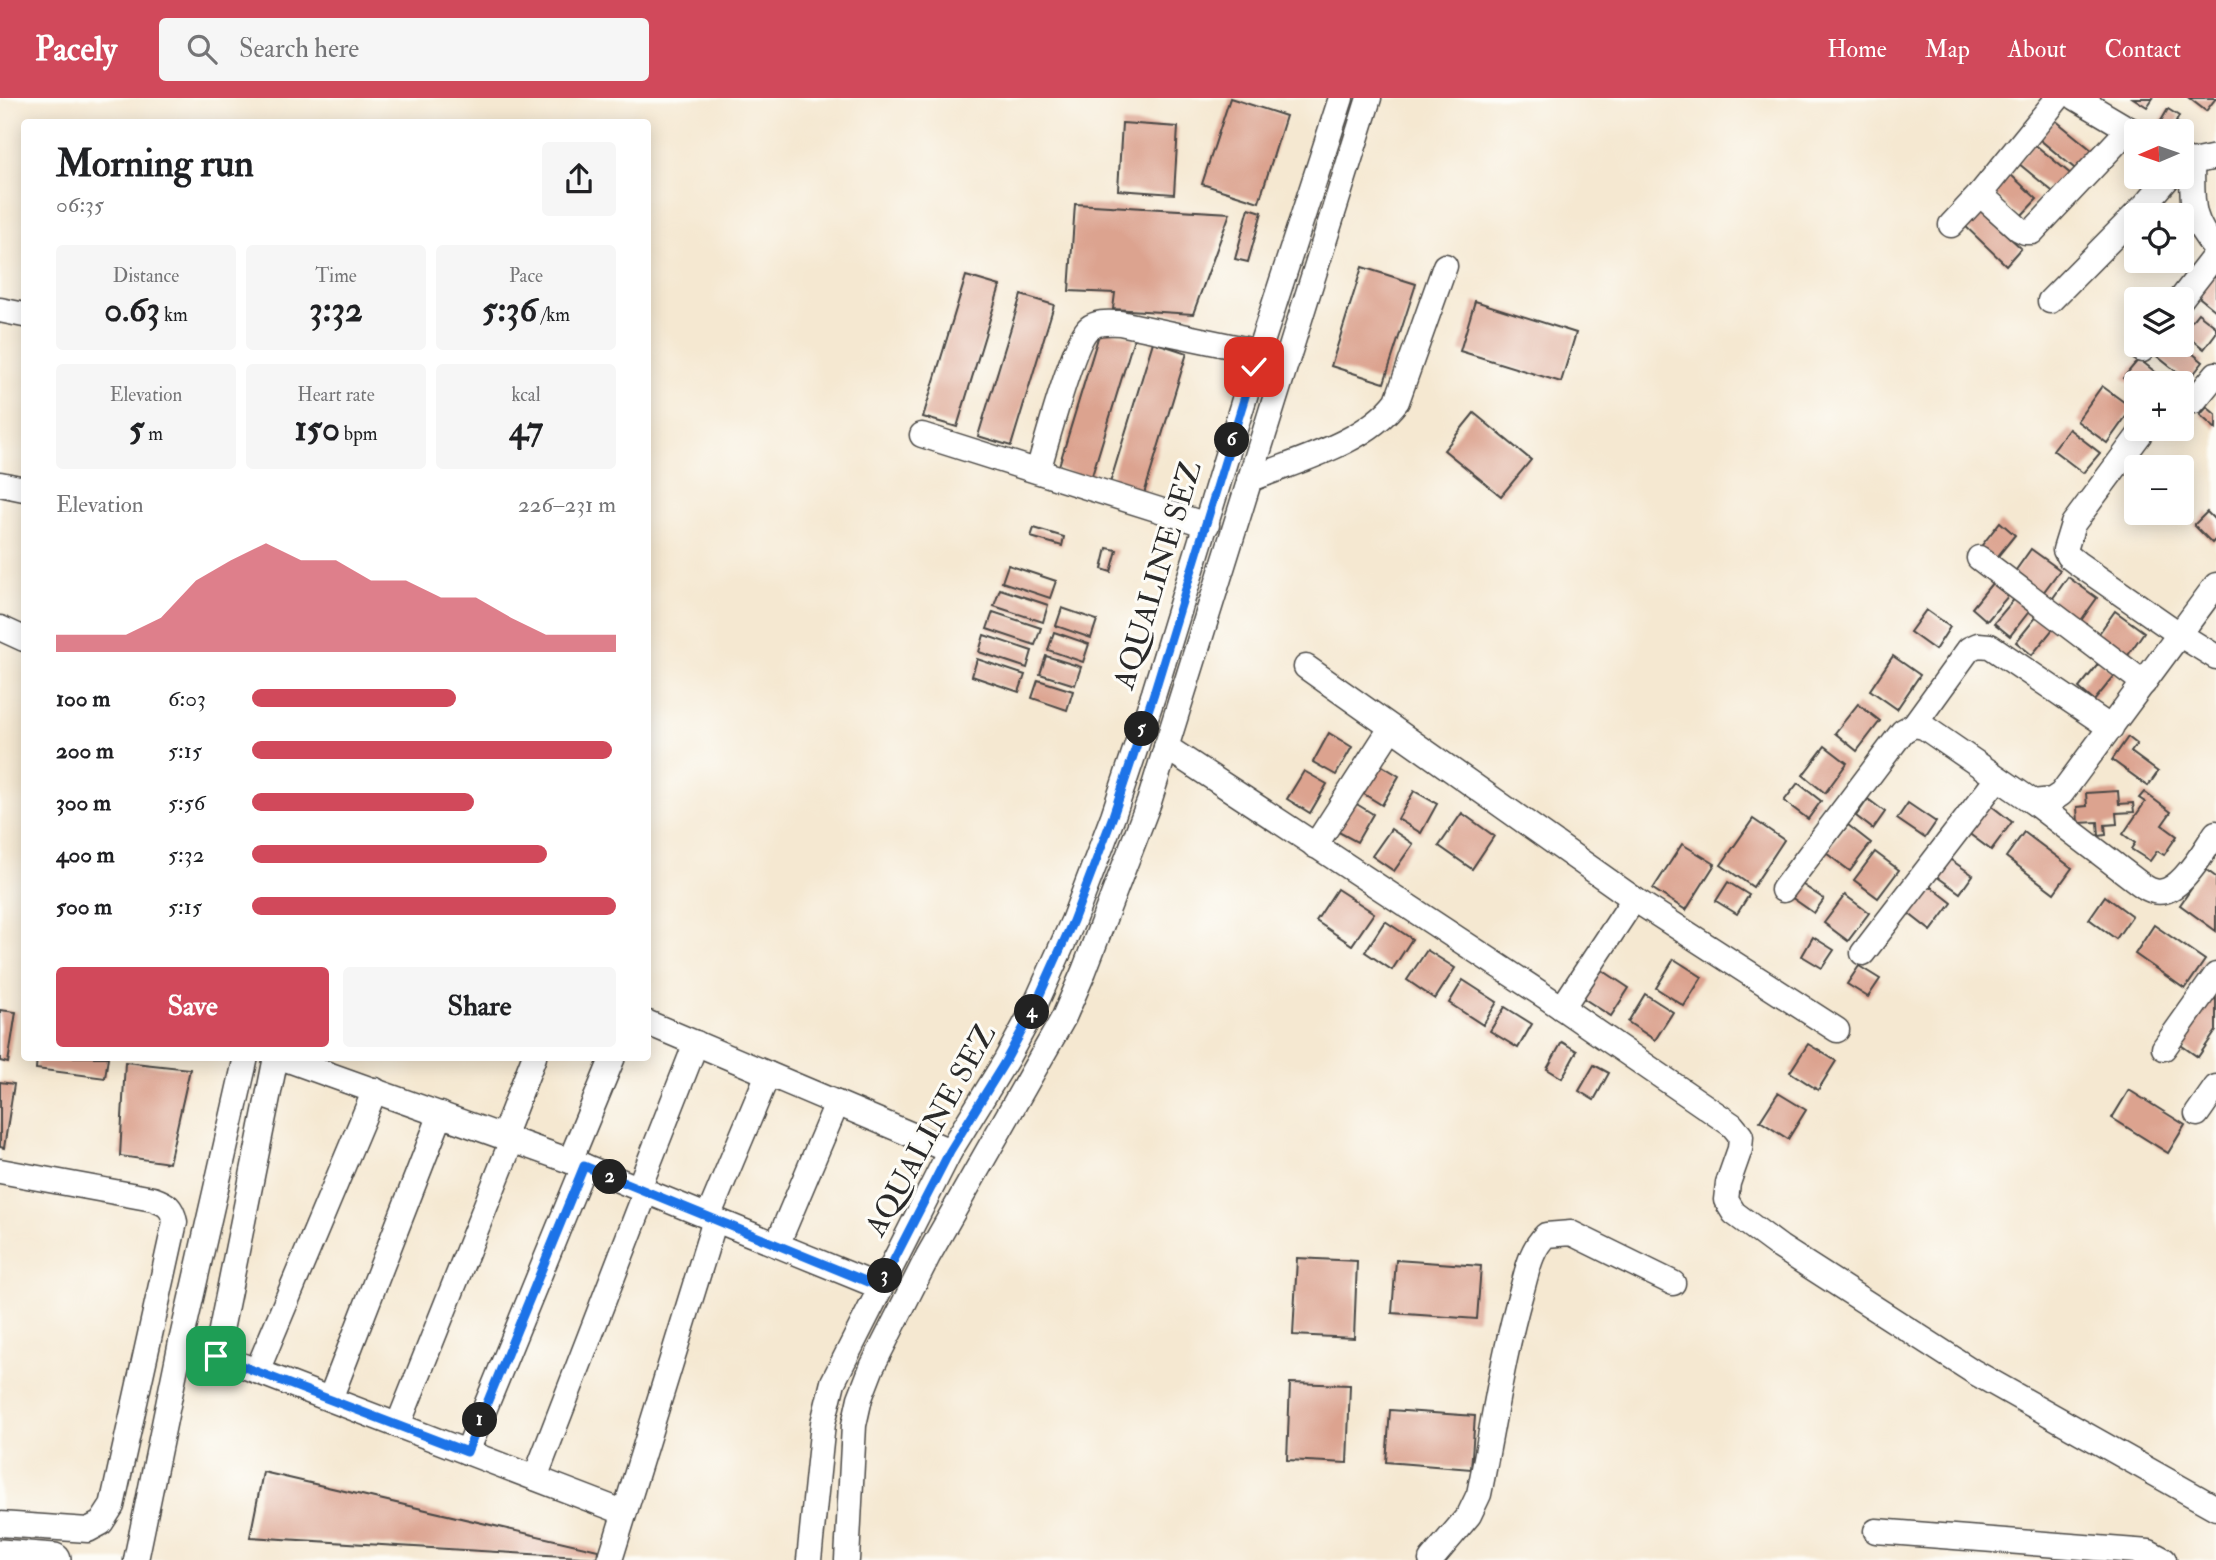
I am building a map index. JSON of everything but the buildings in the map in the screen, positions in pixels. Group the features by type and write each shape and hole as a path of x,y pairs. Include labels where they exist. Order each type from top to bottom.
{"street":[{"name":"AQUALINE SEZ","path":"809,1560 823,1423 833,1382 950,1151 1026,1024 1073,921 1113,816 1341,98"},
{"path":"847,1560 854,1425 872,1367 959,1198 1064,1017 1084,971 1139,828 1166,747 1369,98"},
{"path":"1951,225 1980,194 2058,98"},
{"path":"2076,98 2124,127"},
{"path":"1980,194 2019,229 2032,232 2124,141"},
{"path":"2050,300 2161,189"},
{"path":"2192,189 2196,221 2216,248"},
{"path":"2190,287 2216,254"},
{"path":"1249,480 1352,439 1387,414 1397,401 1445,266"},
{"path":"0,310 21,314"},
{"path":"1038,471 1076,350 1087,329 1098,323 1120,323 1259,352"},
{"path":"2194,401 2216,374"},
{"path":"922,435 1207,525"},
{"path":"2135,441 2074,524 2065,550 2077,564 2216,657"},
{"path":"0,484 21,488"},
{"path":"1979,558 2144,683"},
{"path":"2033,802 2052,800 2062,794 2216,585"},
{"path":"0,628 21,638"},
{"path":"1783,890 1903,731 1914,725 1969,649 1978,645 1990,646 2111,728"},
{"path":"1306,667 1634,899 1837,1030"},
{"path":"1914,725 1924,727 2033,802 2139,883 2155,892 2169,890 2182,881 2216,833"},
{"path":"1315,846 1391,728"},
{"path":"1166,747 1562,1008 1732,1125 1741,1136 1740,1149 1728,1183 1726,1200 1734,1213 1780,1247 1973,1372 2216,1508"},
{"path":"1863,953 1997,779"},
{"path":"1562,1008 1634,899"},
{"path":"2164,1048 2216,975"},
{"path":"651,1024 950,1151"},
{"path":"535,1478 696,1043"},
{"path":"136,1560 181,1342 245,1061"},
{"path":"216,1356 277,1061"},
{"path":"290,1061 577,1164 880,1287"},
{"path":"398,1426 507,1139 533,1061"},
{"path":"467,1452 577,1164 612,1061"},
{"path":"610,1560 711,1218 768,1074"},
{"path":"257,1371 375,1090"},
{"path":"2197,1114 2215,1092"},
{"path":"776,1245 837,1103"},
{"path":"330,1399 441,1114"},
{"path":"0,1171 153,1199 166,1203 173,1211 175,1222 112,1506 101,1523 88,1530 0,1524"},
{"path":"1431,1560 1469,1515 1479,1494 1510,1334 1532,1255 1539,1242 1546,1235 1572,1233 1673,1283"},
{"path":"181,1342 623,1512"},
{"path":"1876,1531 2149,1552 2164,1560"},
{"path":"0,1556 54,1560"}],"route":[{"path":"216,1356 467,1452 584,1166 880,1287 950,1151 1032,1012 1073,921 1113,816 1154,693 1254,367"}]}
